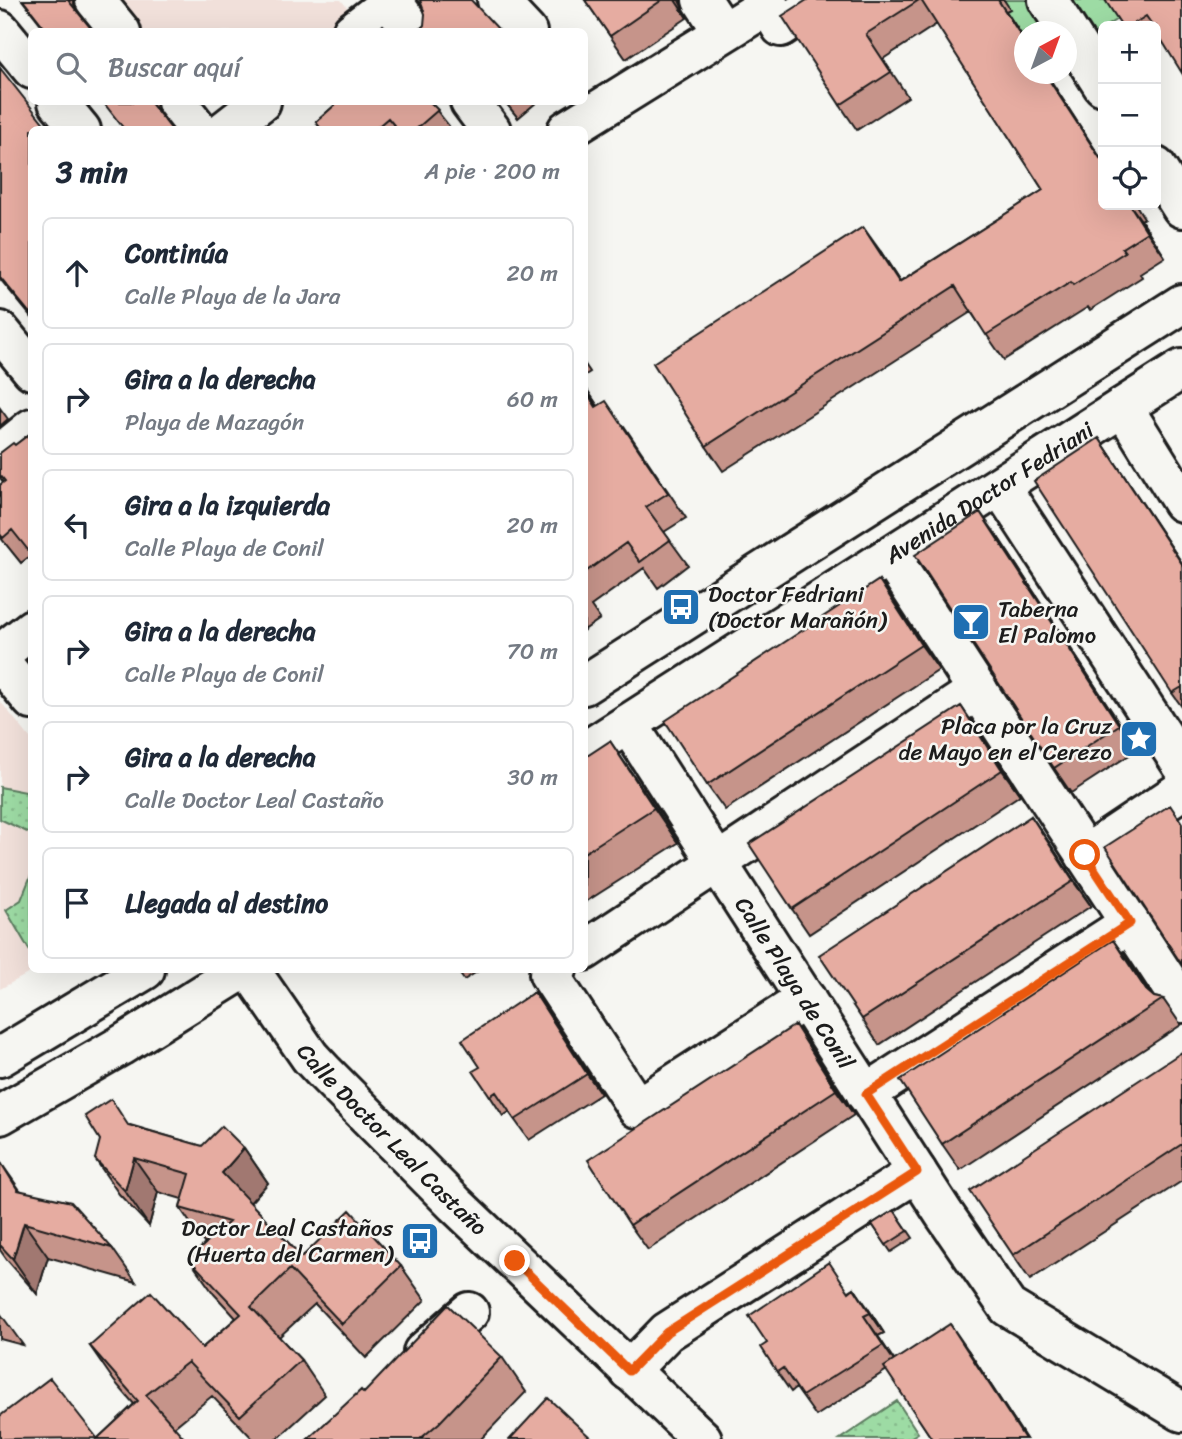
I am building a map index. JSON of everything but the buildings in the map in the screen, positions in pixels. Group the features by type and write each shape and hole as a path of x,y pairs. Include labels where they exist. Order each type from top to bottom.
{"street":[{"path":"95,0 118,28"},
{"path":"357,28 391,0 412,28"},
{"path":"497,0 523,28"},
{"path":"702,0 723,32"},
{"path":"571,126 593,101 768,5 781,27 822,0"},
{"path":"1048,0 1102,84"},
{"path":"0,30 28,64"},
{"path":"60,105 78,126"},
{"path":"179,105 196,126"},
{"path":"230,126 257,105"},
{"path":"472,105 488,126"},
{"path":"1161,175 1182,208"},
{"path":"588,682 1182,304"},
{"path":"0,331 28,365"},
{"name":"Avenida Doctor Fedriani","path":"588,749 1182,369"},
{"path":"1123,407 1182,502"},
{"path":"0,454 28,431"},
{"path":"1000,486 1182,765"},
{"path":"890,556 1182,1003"},
{"path":"0,654 28,632"},
{"path":"0,661 28,695"},
{"path":"588,948 718,865 978,690"},
{"name":"Calle Playa de Conil","path":"628,724 718,865 805,981 866,1094 1008,1307 1182,1412"},
{"path":"1085,855 1182,790"},
{"path":"1020,830 1054,807"},
{"path":"866,1094 1130,923"},
{"path":"0,1057 140,973"},
{"path":"0,1115 120,1046 237,973"},
{"name":"Calle Doctor Leal Castaño","path":"252,973 310,1057 456,1204 702,1439"},
{"path":"551,973 549,974 637,1108 805,981"},
{"path":"629,1371 667,1332 917,1172"},
{"path":"944,1214 978,1192"},
{"path":"396,1376 468,1312"}],"shaded area":[{"path":"110,0 341,0 359,22 352,28 133,28"},
{"path":"0,701 28,735 29,973 0,989"}],"green space":[{"path":"1004,0 1147,0 1114,21 1098,21 1098,31 1077,45 1077,21 1014,21 1014,24 1006,11"},
{"path":"0,787 28,792 28,833 0,819"},
{"path":"28,882 28,948 6,910 21,900"},
{"path":"897,1401 918,1433 908,1439 840,1439"}],"place":[{"name":"Doctor Fedriani (Doctor Marañón)","path":"681,607"},
{"name":"Taberna El Palomo","path":"971,622"},
{"name":"Placa por la Cruz de Mayo en el Cerezo","path":"1139,739"},
{"name":"Doctor Leal Castaños (Huerta del Carmen)","path":"420,1241"}],"route":[{"path":"515,1261 629,1371 667,1332 917,1172 866,1094 1130,923 1085,855"}]}
